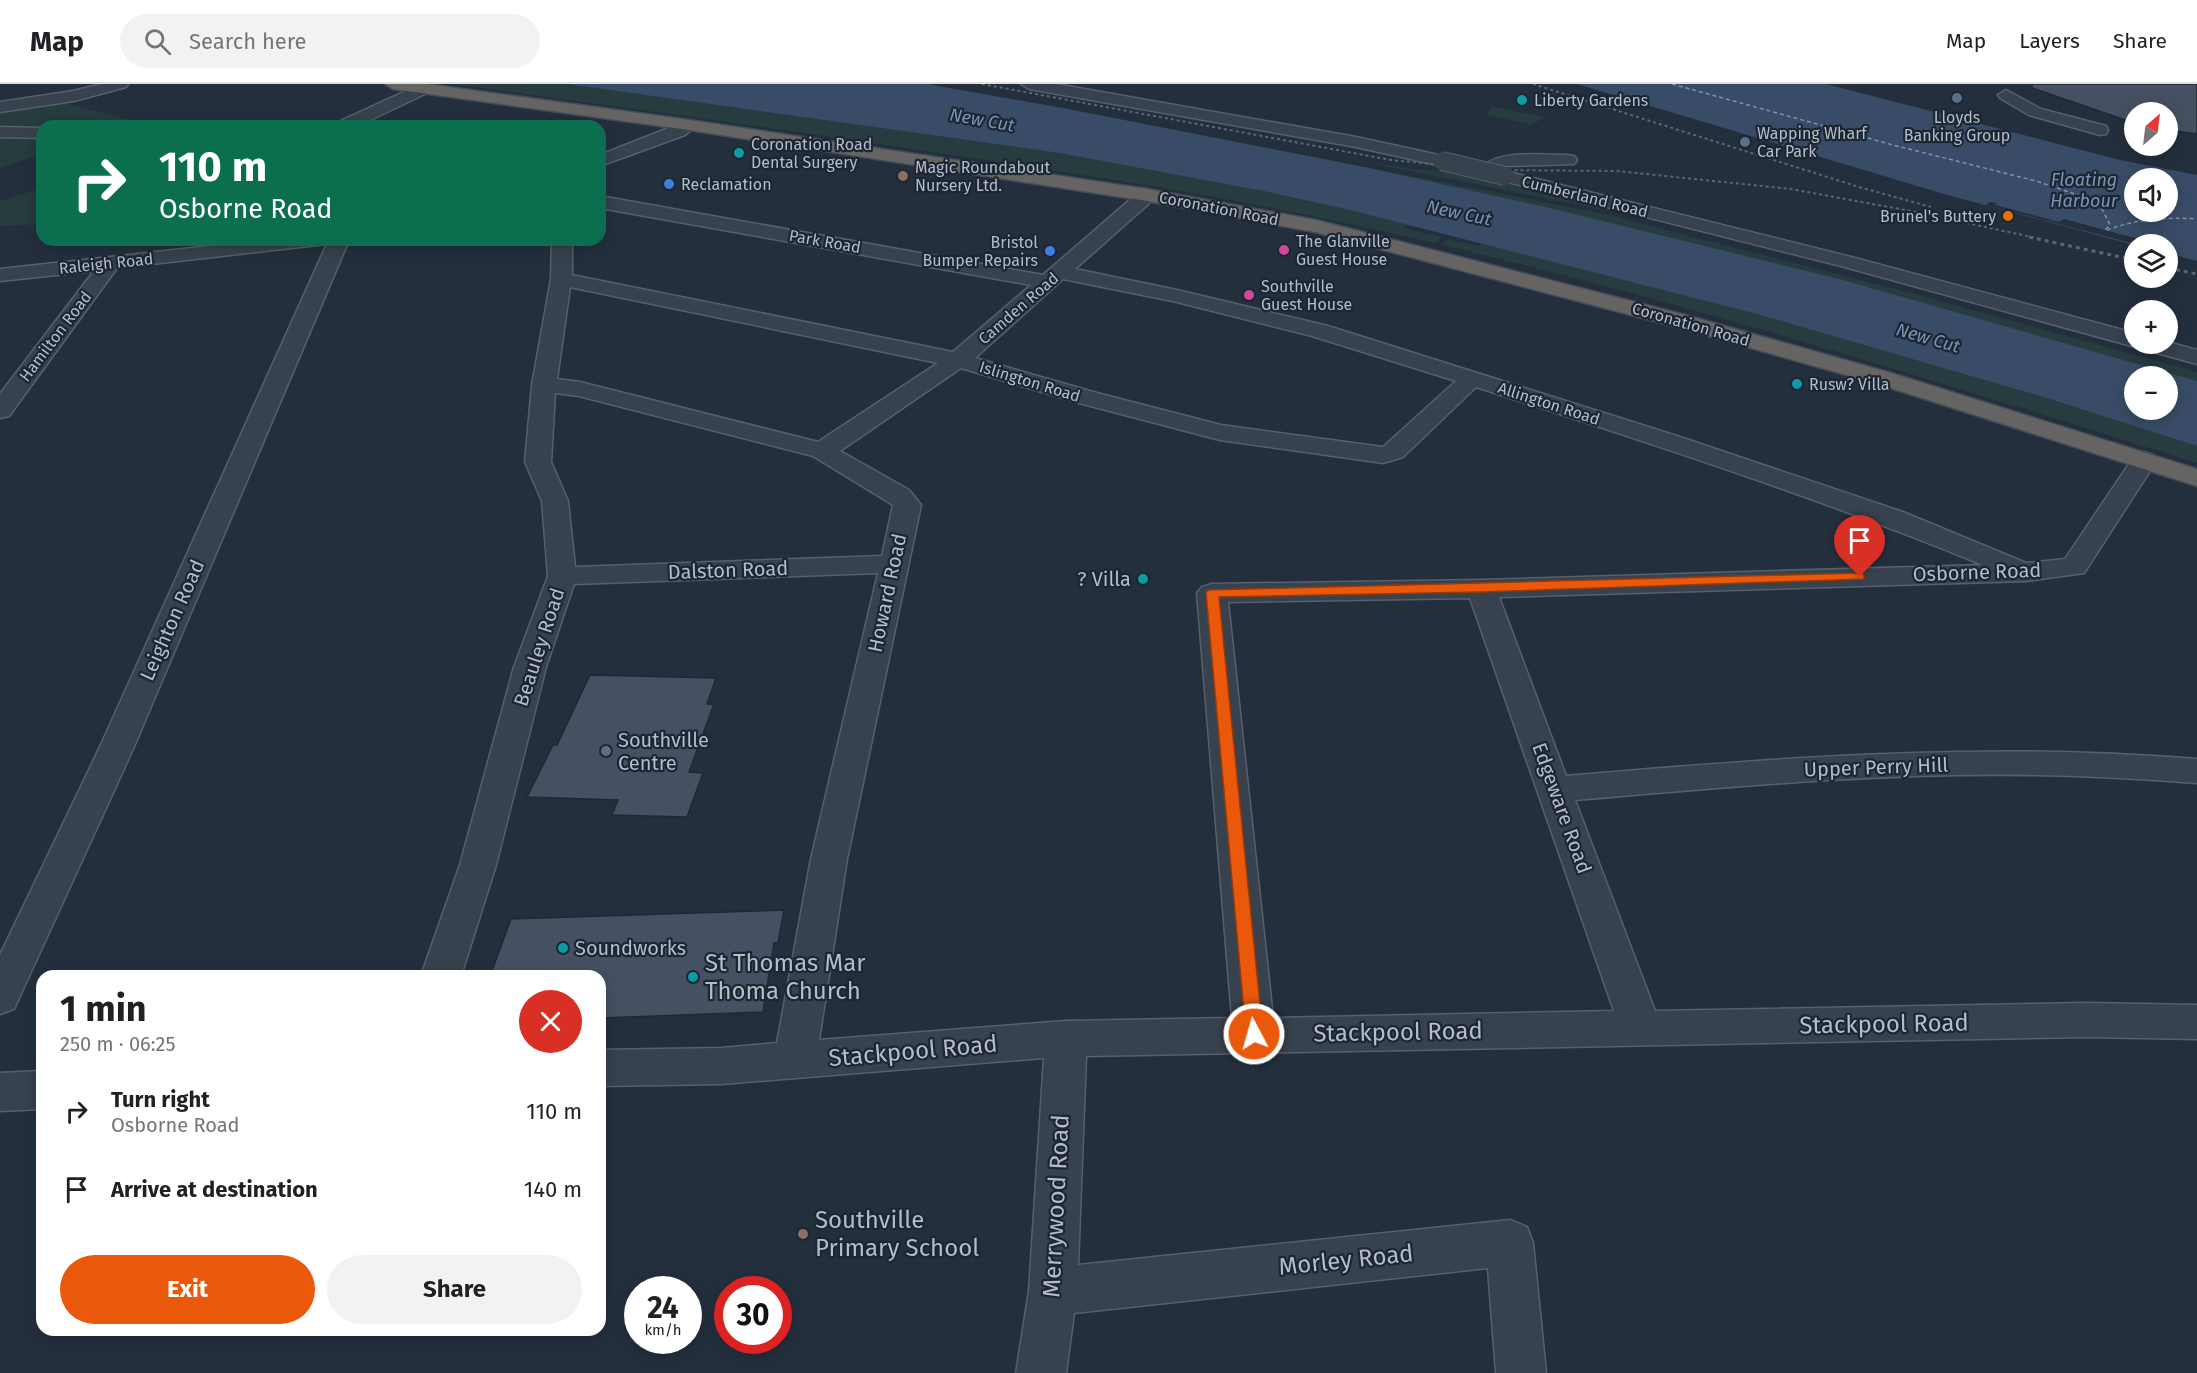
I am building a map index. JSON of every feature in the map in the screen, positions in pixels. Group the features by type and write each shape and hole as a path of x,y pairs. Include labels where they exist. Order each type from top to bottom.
{"highway":[{"name":"Coronation Road","path":"393,84 689,124 1147,195 1316,226 1567,290 1883,378 2197,478"}],"street":[{"path":"0,107 74,96 120,84"},
{"name":"Cumberland Road","path":"1029,84 1500,170 2124,337"},
{"path":"357,120 425,88"},
{"path":"2004,89 2014,120"},
{"path":"2004,89 2035,112 2100,130"},
{"path":"606,159 679,131 689,124"},
{"path":"0,132 36,133"},
{"path":"1500,170 1502,160 1568,160"},
{"name":"Camden Road","path":"822,451 958,360 1147,195"},
{"name":"Park Road","path":"606,203 1054,277"},
{"name":"Raleigh Road","path":"0,274 263,246"},
{"name":"Leighton Road","path":"0,998 116,749 336,246"},
{"name":"Beauley Road","path":"443,970 478,865 530,667 562,576 555,501 538,462 544,385 561,279 562,246"},
{"name":"Hamilton Road","path":"0,411 111,262"},
{"name":"Allington Road","path":"1054,277 1177,296 1320,332 1472,378 1668,441 1893,518 2026,572"},
{"name":"Islington Road","path":"561,279 958,360 1088,398 1220,432 1383,455 1394,452 1472,378"},
{"path":"2178,352 2197,357"},
{"name":"Howard Road","path":"544,385 580,389 822,451 900,496 907,505 829,858 795,1061"},
{"name":"Osborne Road","path":"1254,1034 1212,593 1481,589 2026,572 2074,567 2144,460"},
{"name":"Dalston Road","path":"562,576 894,564"},
{"name":"Edgeware Road","path":"1481,589 1641,1029"},
{"name":"Upper Perry Hill","path":"1555,789 1847,766 1926,763 2096,765 2197,771"},
{"name":"Stackpool Road","path":"606,1068 721,1066 1066,1039 2086,1020 2197,1022"},
{"name":"Merrywood Road","path":"1041,1373 1053,1291 1066,1039"},
{"path":"0,1092 36,1090"},
{"name":"Morley Road","path":"1053,1291 1510,1243 1521,1373"}],"green space":[{"path":"451,84 665,84 861,111 1410,217 2124,415 2124,420 2143,420 2197,435 2197,463 1978,394 1758,329 1537,268 1441,245 1448,239 1478,246 1482,243 1408,224 1404,228 1442,237 1435,243 1439,244 1225,199 832,137"},
{"path":"927,84 1068,109 1620,217 1915,294 2124,352 2124,354 2132,354 2175,366 2126,366"},
{"path":"58,102 131,120 36,120 35,128 0,127 0,112"},
{"path":"1493,107 1545,117 1531,125 1486,114"},
{"path":"0,137 36,138 36,156 0,168"},
{"path":"1344,158 1411,169 1457,172 1625,214"},
{"path":"36,190 36,224 0,226 0,201"},
{"path":"2178,367 2197,372 2197,393 2178,382"}],"water":[{"name":"New Cut","path":"568,84 927,84 1364,167 1554,209 1843,280 2144,366 2124,366 2124,420 2178,420 2178,376 2197,381 2197,446 2047,398 1757,314 1350,210 1269,192 1060,153"},
{"name":"Floating Harbour","path":"1577,84 1826,84 2120,160 2161,168 2124,168 2124,222 2178,222 2178,171 2197,175 2197,261 2178,256 2178,234 2124,234 2124,242 1944,194"}],"pier":[{"path":"1990,202 1997,203 1995,205 2059,222 2064,219 2124,235 2124,241 1986,205"}],"building":[{"path":"2032,84 2197,84 2197,134 2178,131 2178,102 2124,102 2124,120 2032,88"},
{"name":"Southville Centre","path":"590,675 716,678 707,704 714,704 689,772 703,773 687,817 612,815 618,800 527,797 553,745 557,745"},
{"name":"St Thomas Mar Thoma Church","path":"784,910 778,943 774,943 763,1012 606,1018 606,970 492,970 511,919"}],"ferry route":[{"path":"1672,84 1893,145 2036,181 2075,194 2102,209 2110,225 2104,231"},
{"path":"2107,230 2129,223 2152,220 2197,219"}],"railway":[{"path":"982,84 1391,160 1494,170 1617,171 1791,189 1916,212 2036,238"},
{"path":"1533,84 1859,187 1931,207"},
{"path":"2029,237 2124,258"},
{"path":"2178,270 2197,274"}],"place":[{"name":"Lloyds Banking Group","path":"1957,98"},
{"name":"Liberty Gardens","path":"1522,100"},
{"name":"Wapping Wharf Car Park","path":"1745,142"},
{"name":"Coronation Road Dental Surgery","path":"739,153"},
{"name":"Magic Roundabout Nursery Ltd.","path":"903,176"},
{"name":"Reclamation","path":"669,184"},
{"name":"Brunel's Buttery","path":"2008,216"},
{"name":"The Glanville Guest House","path":"1284,250"},
{"name":"Bristol Bumper Repairs","path":"1050,251"},
{"name":"Southville Guest House","path":"1249,295"},
{"name":"Rusw? Villa","path":"1797,384"},
{"name":"? Villa","path":"1143,579"},
{"name":"Southville Centre","path":"606,751"},
{"name":"Soundworks","path":"563,948"},
{"name":"St Thomas Mar Thoma Church","path":"693,977"},
{"name":"Southville Primary School","path":"803,1234"}],"route":[{"path":"1254,1034 1212,593 1481,589 1860,577"}]}
